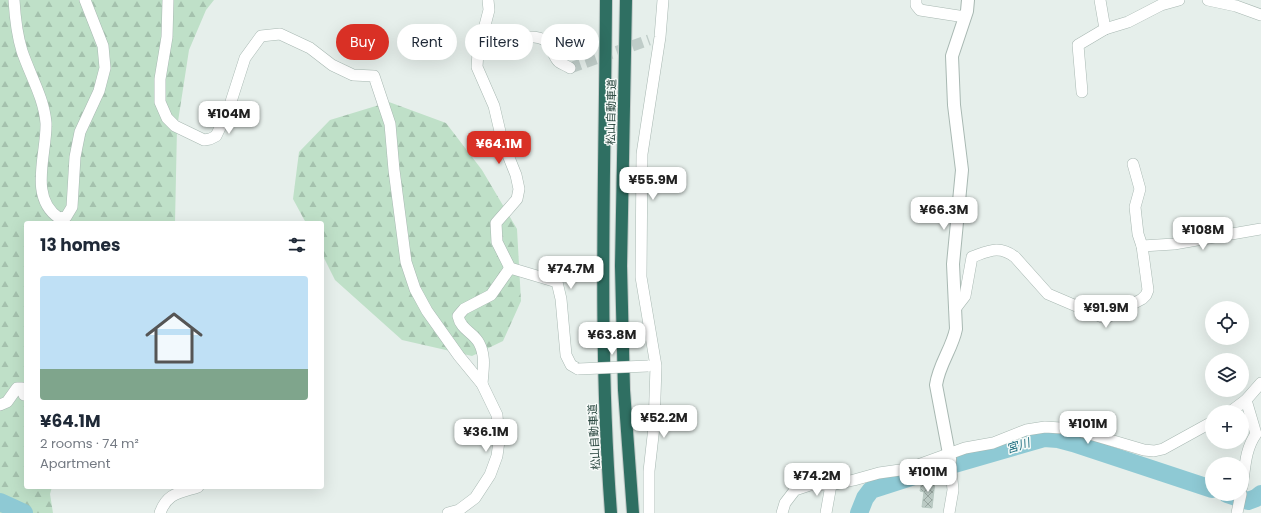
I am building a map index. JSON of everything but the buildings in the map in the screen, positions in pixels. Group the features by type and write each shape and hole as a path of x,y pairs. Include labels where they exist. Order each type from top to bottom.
{"highway":[{"name":"松山自動車道","path":"606,0 604,264 605,389 611,513"},
{"name":"松山自動車道","path":"626,0 622,281 624,390 633,513"}],"street":[{"path":"14,0 15,18 22,50 41,99 46,123 41,184 45,204 51,213 58,218 66,216 72,207 75,157 80,132 99,91 105,68 103,46 85,0"},
{"path":"168,0 167,36 160,79 160,102 167,118 175,126 204,140 216,136 228,112 245,58 261,36 280,34 310,48 332,65 353,75 374,76 390,124 394,170 406,262 415,289 432,318 459,356 482,384 497,415 499,441 498,456 490,475 475,498 458,510 448,513"},
{"path":"485,24 489,10 488,0"},
{"path":"649,513 649,472 655,408 652,366 641,277 642,154 655,38 663,0"},
{"path":"916,0 916,5 920,10 965,17"},
{"path":"949,513 953,490 950,461 936,385 938,373 955,336 956,329 953,264 962,170 954,105 952,56 968,11 968,0"},
{"path":"1100,0 1105,29"},
{"path":"1082,92 1078,45 1105,29 1128,22 1161,5 1179,0"},
{"path":"1208,0 1236,6 1261,15"},
{"path":"533,38 539,38 547,42 558,62 570,68"},
{"path":"477,60 477,67 494,106 502,140 516,175 519,189 517,199 496,223 497,242 510,268 557,282 561,299 566,355 571,365 578,369 652,366"},
{"path":"955,309 965,296 972,257 994,249 1009,252 1048,294 1106,318 1142,299 1148,290 1142,246 1138,234 1135,206 1140,188 1133,164"},
{"path":"1142,246 1174,244 1261,229"},
{"path":"482,384 484,356 478,342 460,324 458,316 464,309 491,295 510,268"},
{"path":"1239,405 1246,400 1261,383"},
{"path":"0,405 7,402 17,388 22,388 24,395"},
{"path":"1246,400 1256,434 1251,441 1247,457"},
{"path":"782,513 785,503 795,490 810,485 831,485 879,473 950,461 965,448 992,444 1026,430 1044,427 1076,430 1144,450 1154,451 1163,449 1205,426"},
{"path":"826,513 831,485"},
{"path":"160,513 170,496 192,489"},
{"path":"1237,513 1239,501"}],"green space":[{"path":"0,0 214,0 206,10 189,50 177,128 175,221 24,221 24,489 51,489 50,494 53,513 0,513"},
{"path":"389,102 446,123 482,170 517,229 521,301 503,341 472,356 402,340 335,280 324,258 324,221 305,221 293,199 299,152 330,120"}],"waterway":[{"name":"宮川","path":"859,513 865,498 871,490 930,471 1044,438 1058,439 1073,443 1205,487"},
{"name":"宮川","path":"1249,501 1261,494"},
{"name":"宮川","path":"0,502 24,513"}],"tunnel":[{"path":"570,68 649,40"}]}
